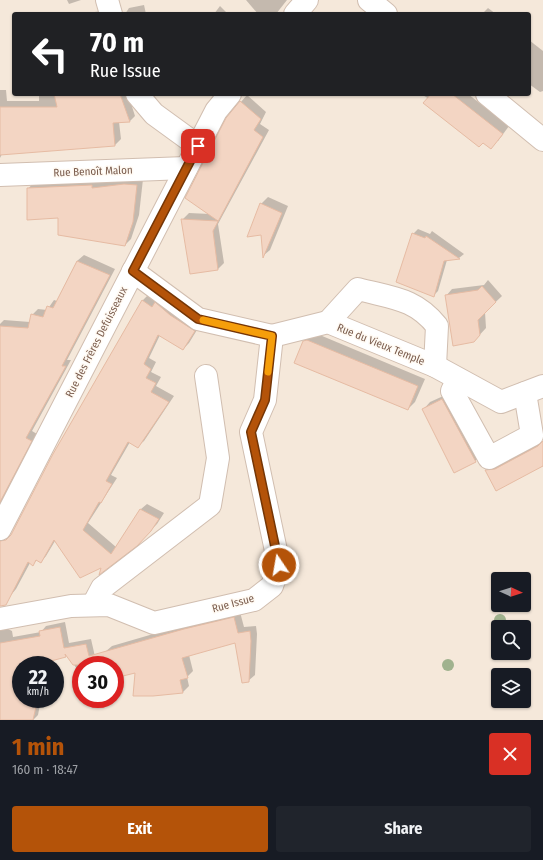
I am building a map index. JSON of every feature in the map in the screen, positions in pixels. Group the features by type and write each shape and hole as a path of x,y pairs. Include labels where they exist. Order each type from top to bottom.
{"street":[{"path":"107,0 110,12"},
{"path":"298,12 307,0"},
{"path":"369,0 384,12"},
{"path":"139,96 154,114 198,146"},
{"name":"Rue des Frères Defuisseaux","path":"0,529 216,111 228,96"},
{"path":"489,96 543,140"},
{"name":"Rue Benoît Malon","path":"0,175 186,168"},
{"path":"133,271 198,319 272,336"},
{"name":"Rue du Vieux Temple","path":"272,336 328,322 358,289 409,302 426,313 437,326 435,366"},
{"name":"Rue du Vieux Temple","path":"328,322 435,366 501,402 534,390"},
{"name":"Rue Issue","path":"0,619 71,606 109,605 154,623 254,600 272,586 279,565 251,432 265,400 272,336"},
{"path":"93,605 102,588 210,505 218,458 206,376"},
{"path":"458,379 452,391 489,458 532,435 534,390"}],"shaded area":[{"path":"0,0 543,0 543,720 0,720"}],"building":[{"path":"54,96 121,96 130,122 113,123 115,146 0,155 0,107 57,107"},
{"path":"429,96 455,96 503,134 491,149 483,143 479,147 423,103"},
{"path":"240,101 261,119 254,130 263,137 213,231 218,270 190,274 181,219 218,221 185,198 226,118"},
{"path":"124,184 137,185 133,222 125,246 58,235 58,218 27,220 27,188 92,185 92,188"},
{"path":"260,203 282,213 263,258 261,235 247,237"},
{"path":"412,233 425,238 426,236 460,259 444,261 434,297 396,282"},
{"path":"77,261 110,275 62,366 66,366 26,438 32,441 0,502 0,326 28,328 31,314 43,317 47,306 53,308"},
{"path":"482,286 496,302 478,320 480,335 474,342 453,346 445,295 478,290"},
{"path":"142,300 152,307 155,302 170,315 195,331 183,350 158,335 144,364 151,369 146,378 156,383 151,392 169,402 138,448 128,442 106,481 112,484 101,503 99,502 83,530 111,554 140,509 159,519 151,531 137,546 99,575 101,568 80,578 54,540 41,563 36,560 33,566 28,562 6,605 0,606 0,541 6,540 11,535 53,454"},
{"path":"307,340 418,386 408,410 294,363 303,341"},
{"path":"442,399 476,462 454,473 422,409"},
{"path":"543,441 543,466 496,491 485,470 495,469 538,446"},
{"path":"234,617 238,633 250,631 249,682 242,683 235,643 182,658 188,678 180,680 183,693 153,696 133,696 135,673 124,676 124,656 89,656 184,629"},
{"path":"60,627 64,648 86,644 89,656 72,656 72,664 65,654 66,657 64,658 64,656 12,656 12,708 36,708 33,720 0,720 0,643 40,636 39,631"}],"slow traffic":[{"path":"203,320 272,336 268,372"}],"route":[{"path":"198,146 133,271 198,319 272,336 265,400 251,432 279,565"}]}
